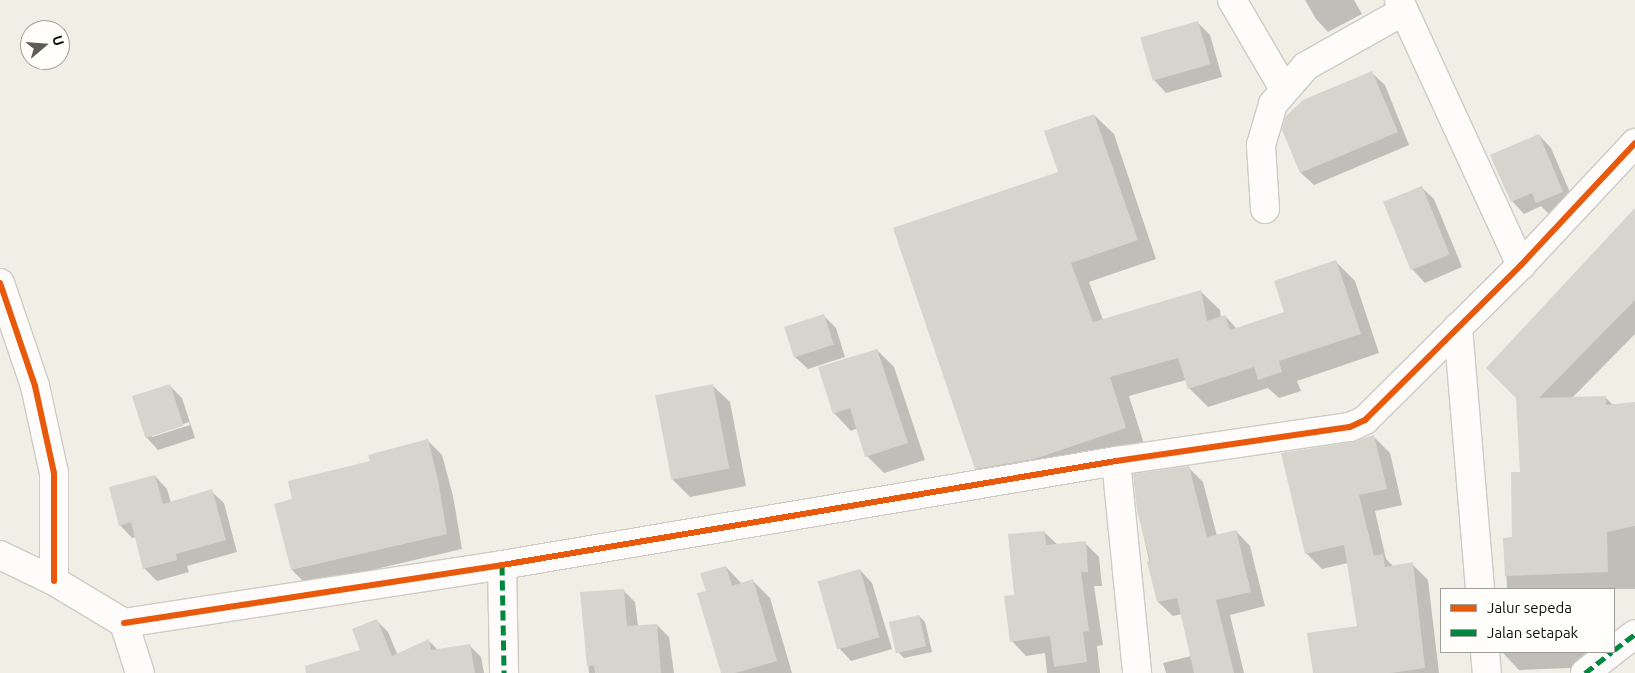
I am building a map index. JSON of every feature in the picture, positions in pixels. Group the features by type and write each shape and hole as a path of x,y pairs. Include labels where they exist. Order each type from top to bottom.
{"street":[{"path":"1232,0 1284,89"},
{"path":"1265,209 1261,145 1270,111 1284,89 1306,66 1401,5 1521,265"},
{"path":"0,555 54,582 124,623 502,565 1116,462 1358,425 1521,265 1635,144"},
{"path":"0,283 35,386 54,473 54,582"},
{"path":"1458,327 1480,588"},
{"path":"1116,462 1137,673"},
{"path":"502,565 504,673"},
{"path":"124,623 140,673"},
{"path":"1615,649 1635,634"},
{"path":"1485,653 1487,673"},
{"path":"1585,673 1610,653"}],"building":[{"path":"1198,21 1210,64 1153,81 1140,38"},
{"path":"1372,71 1398,132 1300,173 1282,130 1285,117 1303,100"},
{"path":"1094,114 1138,240 1071,263 1093,322 1201,290 1207,321 1225,315 1230,330 1284,312 1274,281 1336,260 1361,334 1279,361 1282,372 1258,380 1254,367 1188,389 1178,358 1110,377 1126,428 1034,459 975,469 893,228 1058,172 1044,131"},
{"path":"1539,134 1563,192 1536,203 1532,193 1511,202 1490,155"},
{"path":"1422,186 1450,255 1411,270 1383,202"},
{"path":"1635,208 1635,300 1539,398 1606,396 1606,405 1635,402 1635,526 1607,532 1608,572 1505,576 1503,538 1512,537 1511,472 1520,472 1516,398 1486,368"},
{"path":"824,314 834,344 794,357 784,327"},
{"path":"877,349 908,443 865,457 850,408 833,414 818,367"},
{"path":"170,384 184,426 146,438 132,396"},
{"path":"713,384 729,468 671,480 655,395"},
{"path":"1374,435 1387,489 1359,495 1374,556 1383,554 1385,567 1413,562 1425,668 1391,673 1313,673 1307,633 1357,626 1344,545 1305,554 1281,453 1352,442"},
{"path":"428,439 438,480 447,534 291,570 274,504 292,499 288,481 370,461 368,455"},
{"path":"1189,466 1207,537 1236,530 1251,592 1216,600 1234,673 1194,673 1177,598 1157,602 1147,562 1150,561 1137,510 1133,474"},
{"path":"155,475 163,504 212,489 226,540 176,554 177,560 143,569 131,522 119,526 109,487"},
{"path":"1045,531 1046,545 1086,541 1088,572 1081,572 1089,631 1083,632 1087,662 1054,667 1050,636 1010,642 1004,596 1014,595 1008,534"},
{"path":"726,566 732,586 753,579 777,661 735,673 721,673 697,593 706,591 700,573"},
{"path":"860,569 880,637 837,649 818,581"},
{"path":"624,589 627,626 657,624 661,673 595,673 594,666 587,666 580,592"},
{"path":"919,615 926,646 896,653 889,622"},
{"path":"377,619 392,656 429,639 431,650 470,644 475,673 306,673 305,666 360,650 352,629"}],"marked path":[{"path":"502,565 504,673"},
{"path":"1615,649 1635,634"},
{"path":"1585,673 1611,653"}],"cycle path":[{"path":"124,623 502,565 1116,461 1350,427 1365,420 1521,265 1635,143"},
{"path":"0,283 35,386 54,473 54,581"}]}
